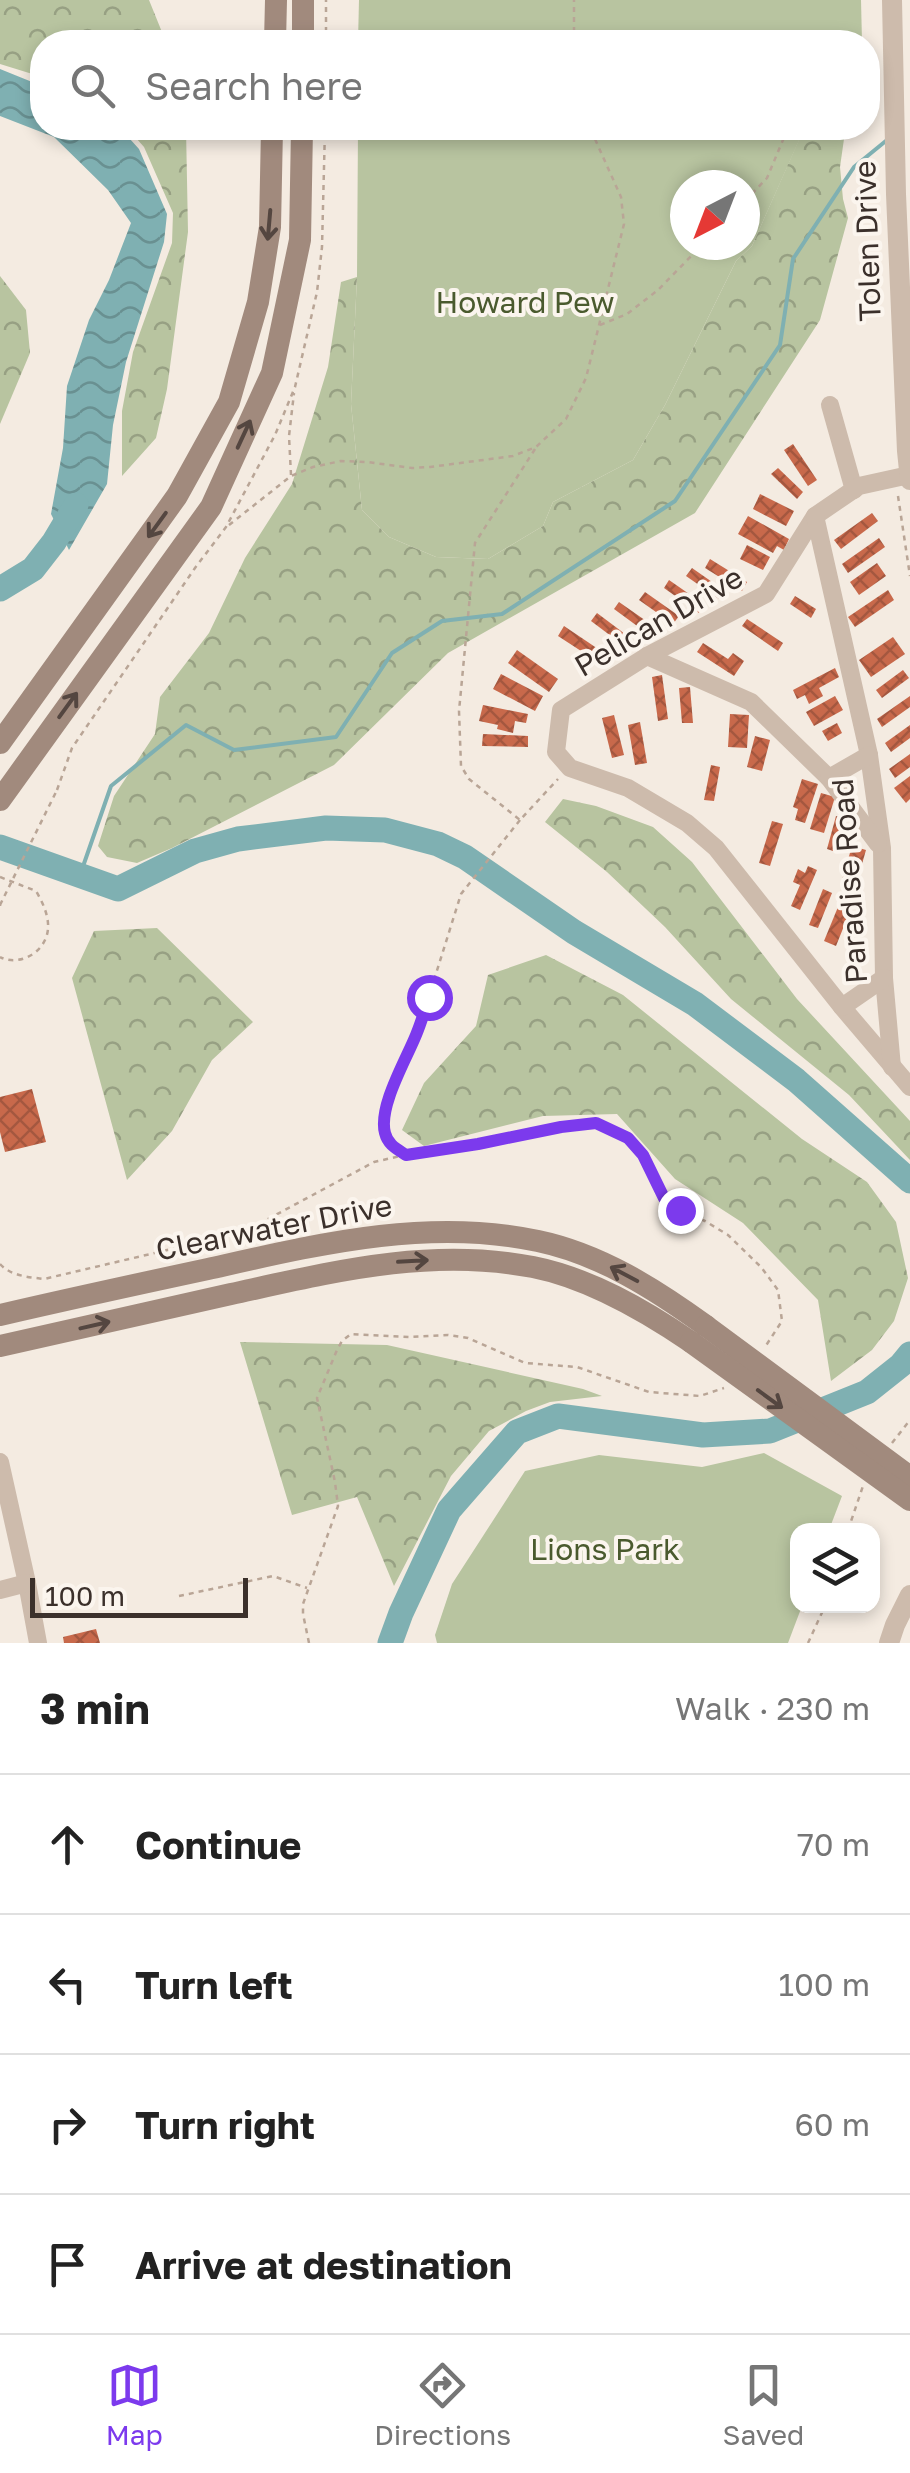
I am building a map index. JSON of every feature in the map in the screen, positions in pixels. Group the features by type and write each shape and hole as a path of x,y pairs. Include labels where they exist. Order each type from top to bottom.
{"main road":[{"path":"275,30 276,0"},
{"path":"303,30 304,0"},
{"path":"0,743 178,496 229,402 258,302 270,228 272,140"},
{"path":"5,792 211,507 272,373 300,240 302,140"},
{"name":"Clearwater Drive","path":"0,1315 325,1242 414,1232 474,1233 537,1241 582,1254 673,1301 698,1334 910,1500"},
{"name":"Clearwater Drive","path":"0,1346 325,1274 406,1260 475,1259 536,1268 579,1282 698,1334 910,1477"}],"street":[{"name":"Tolen Drive","path":"892,0 906,484"},
{"path":"830,405 854,490"},
{"name":"Pelican Drive","path":"567,765 556,752 561,710 647,656 766,594 815,516 860,486 906,484"},
{"name":"Paradise Road","path":"815,516 869,755 882,848 884,978 892,1067"},
{"path":"647,656 751,702 828,778 882,848"},
{"path":"828,778 869,755"},
{"path":"567,765 628,788 687,822 716,848 910,1087"},
{"path":"842,1007 884,978"},
{"path":"0,1462 38,1643"},
{"path":"0,1590 27,1582"},
{"path":"889,1643 910,1595"},
{"path":"899,1643 910,1620"}],"path":[{"path":"326,0 326,30"},
{"path":"574,0 574,30"},
{"path":"520,820 469,780 461,766 460,711 475,543 536,447 566,419 586,378 624,224 621,197 595,140"},
{"path":"760,185 783,140"},
{"path":"598,326 628,314 687,260"},
{"path":"291,476 289,436 295,387"},
{"path":"226,527 291,476 340,461 430,468 513,456 536,447"},
{"path":"906,484 910,576"},
{"path":"406,1155 390,1145 384,1120 418,1031 460,894 567,765"},
{"path":"0,905 57,790"},
{"path":"0,877 36,892 48,927 40,949 28,957 0,964"},
{"path":"0,957 7,960"},
{"path":"0,1264 20,1276 44,1279 244,1232 374,1162 596,1123 628,1138 643,1155 664,1198 728,1235 761,1266 778,1290 782,1321 758,1354"},
{"path":"309,1643 303,1614 308,1588 338,1506 317,1398 337,1350 350,1334 468,1338 525,1362 577,1367 649,1392 700,1396 736,1381"},
{"path":"179,1596 266,1576 281,1577 308,1588"},
{"path":"808,1643 821,1613"}],"green space":[{"path":"0,0 149,0 161,30 30,30 30,73 0,64"},
{"path":"359,0 861,0 862,30 358,30"},
{"path":"138,140 186,140 188,232 167,389 156,438 122,476 122,411 133,352 172,243 173,213"},
{"name":"Howard Pew","path":"358,140 799,140 760,228 760,170 670,170 670,260 737,260 633,460 553,502 543,526 488,559 436,557 389,537 362,510 351,404"},
{"path":"799,140 844,140 840,167 848,218 820,320 695,513 448,653 334,765 137,863 107,857 98,846 114,796 155,734 160,697 209,633 245,558 292,484 328,367 341,282 357,277 351,404 362,510 389,537 436,557 488,559 543,526 553,502 633,460 665,405 736,261 760,260 760,228"},
{"path":"0,276 26,310 30,353 0,424"},
{"path":"563,799 596,806 653,827 692,862 797,999 910,1121 910,1160 849,1095 731,999 665,927 607,872 545,822"},
{"path":"157,928 253,1022 212,1060 172,1131 127,1180 72,978 94,931"},
{"path":"546,955 623,995 802,1139 867,1182 896,1222 908,1278 894,1321 872,1350 831,1381 818,1300 743,1223 675,1179 617,1114 543,1116 424,1146 402,1130 424,1083 476,1026 488,975"},
{"path":"240,1342 387,1345 602,1396 550,1402 489,1431 451,1476 394,1586 357,1497 292,1515"},
{"name":"Lions Park","path":"764,1453 842,1496 832,1523 790,1523 790,1613 799,1613 788,1643 437,1643 435,1635 452,1584 525,1471 599,1455 702,1467"}],"water":[{"path":"0,69 30,81 30,128 0,116"},
{"path":"57,140 131,140 139,149 167,214 164,242 126,362 113,425 107,484 69,550 51,514 63,448 67,386 89,320 131,223 108,190"}],"building":[{"path":"793,444 817,480 808,486 784,450"},
{"path":"778,468 803,492 797,499 771,474"},
{"path":"760,494 794,511 786,526 753,509"},
{"path":"872,513 878,521 841,549 834,540"},
{"path":"748,516 789,539 784,550 777,546 773,553 738,534"},
{"path":"879,538 885,547 848,573 842,564"},
{"path":"747,545 770,557 763,570 740,559"},
{"path":"710,559 747,582 742,591 705,568"},
{"path":"877,563 886,576 859,595 850,582"},
{"path":"692,568 725,591 719,599 686,576"},
{"path":"669,580 705,605 699,613 664,588"},
{"path":"888,590 894,600 855,627 848,617"},
{"path":"645,592 679,616 673,624 639,600"},
{"path":"795,596 816,609 811,618 790,604"},
{"path":"619,602 649,623 644,631 614,609"},
{"path":"597,613 629,637 623,645 591,621"},
{"path":"747,619 783,643 778,651 742,626"},
{"path":"564,626 607,655 601,664 558,636"},
{"path":"893,637 905,654 871,677 859,660"},
{"path":"703,643 728,659 733,653 744,661 734,676 697,652"},
{"path":"517,650 558,679 549,692 508,663"},
{"path":"835,668 839,677 819,688 823,696 809,704 805,695 797,699 793,690"},
{"path":"903,670 909,678 882,698 876,690"},
{"path":"501,674 543,696 535,711 493,689"},
{"path":"662,675 668,719 658,721 652,677"},
{"path":"690,687 693,723 682,723 679,688"},
{"path":"835,696 843,710 814,726 806,712"},
{"path":"910,696 910,707 882,727 877,719"},
{"path":"483,705 528,714 526,723 515,721 513,733 497,729 498,725 479,721"},
{"path":"730,714 749,715 747,748 728,747"},
{"path":"614,715 624,755 612,758 602,718"},
{"path":"640,722 647,763 635,765 628,725"},
{"path":"837,723 842,733 828,741 822,731"},
{"path":"910,725 910,738 891,752 885,743"},
{"path":"483,734 528,736 528,747 482,746"},
{"path":"755,736 770,740 762,771 747,767"},
{"path":"910,754 910,767 895,778 889,769"},
{"path":"711,765 720,767 714,801 704,800"},
{"path":"910,776 910,799 906,803 894,788"},
{"path":"802,779 818,784 805,823 795,820 798,809 793,807"},
{"path":"821,793 835,797 824,833 810,829"},
{"path":"836,816 845,819 836,852 827,849"},
{"path":"772,821 783,824 770,866 759,863"},
{"path":"852,846 866,850 856,885 842,880"},
{"path":"808,866 817,870 800,910 791,906 800,885 793,882 798,869 805,873"},
{"path":"823,889 832,893 818,928 809,925"},
{"path":"838,907 850,911 836,946 824,941"},
{"path":"32,1089 46,1142 5,1152 0,1132 0,1097"},
{"path":"96,1629 100,1643 64,1643 63,1637"}],"waterway":[{"path":"80,875 111,786 186,725 234,750 336,737 392,653 442,621 502,614 675,501 780,345 793,259 854,167 887,140"},
{"path":"0,589 33,569 76,505"},
{"path":"0,847 118,889 195,851 238,839 326,828 385,830 438,844 465,857 574,932 695,1004 796,1080 910,1181"},
{"path":"390,1643 449,1510 517,1432 558,1416 703,1435 770,1431 867,1392 910,1354"}],"route":[{"path":"429,997 388,1102 384,1120 390,1145 406,1155 596,1123 628,1138 643,1155 664,1198 680,1210"}]}
